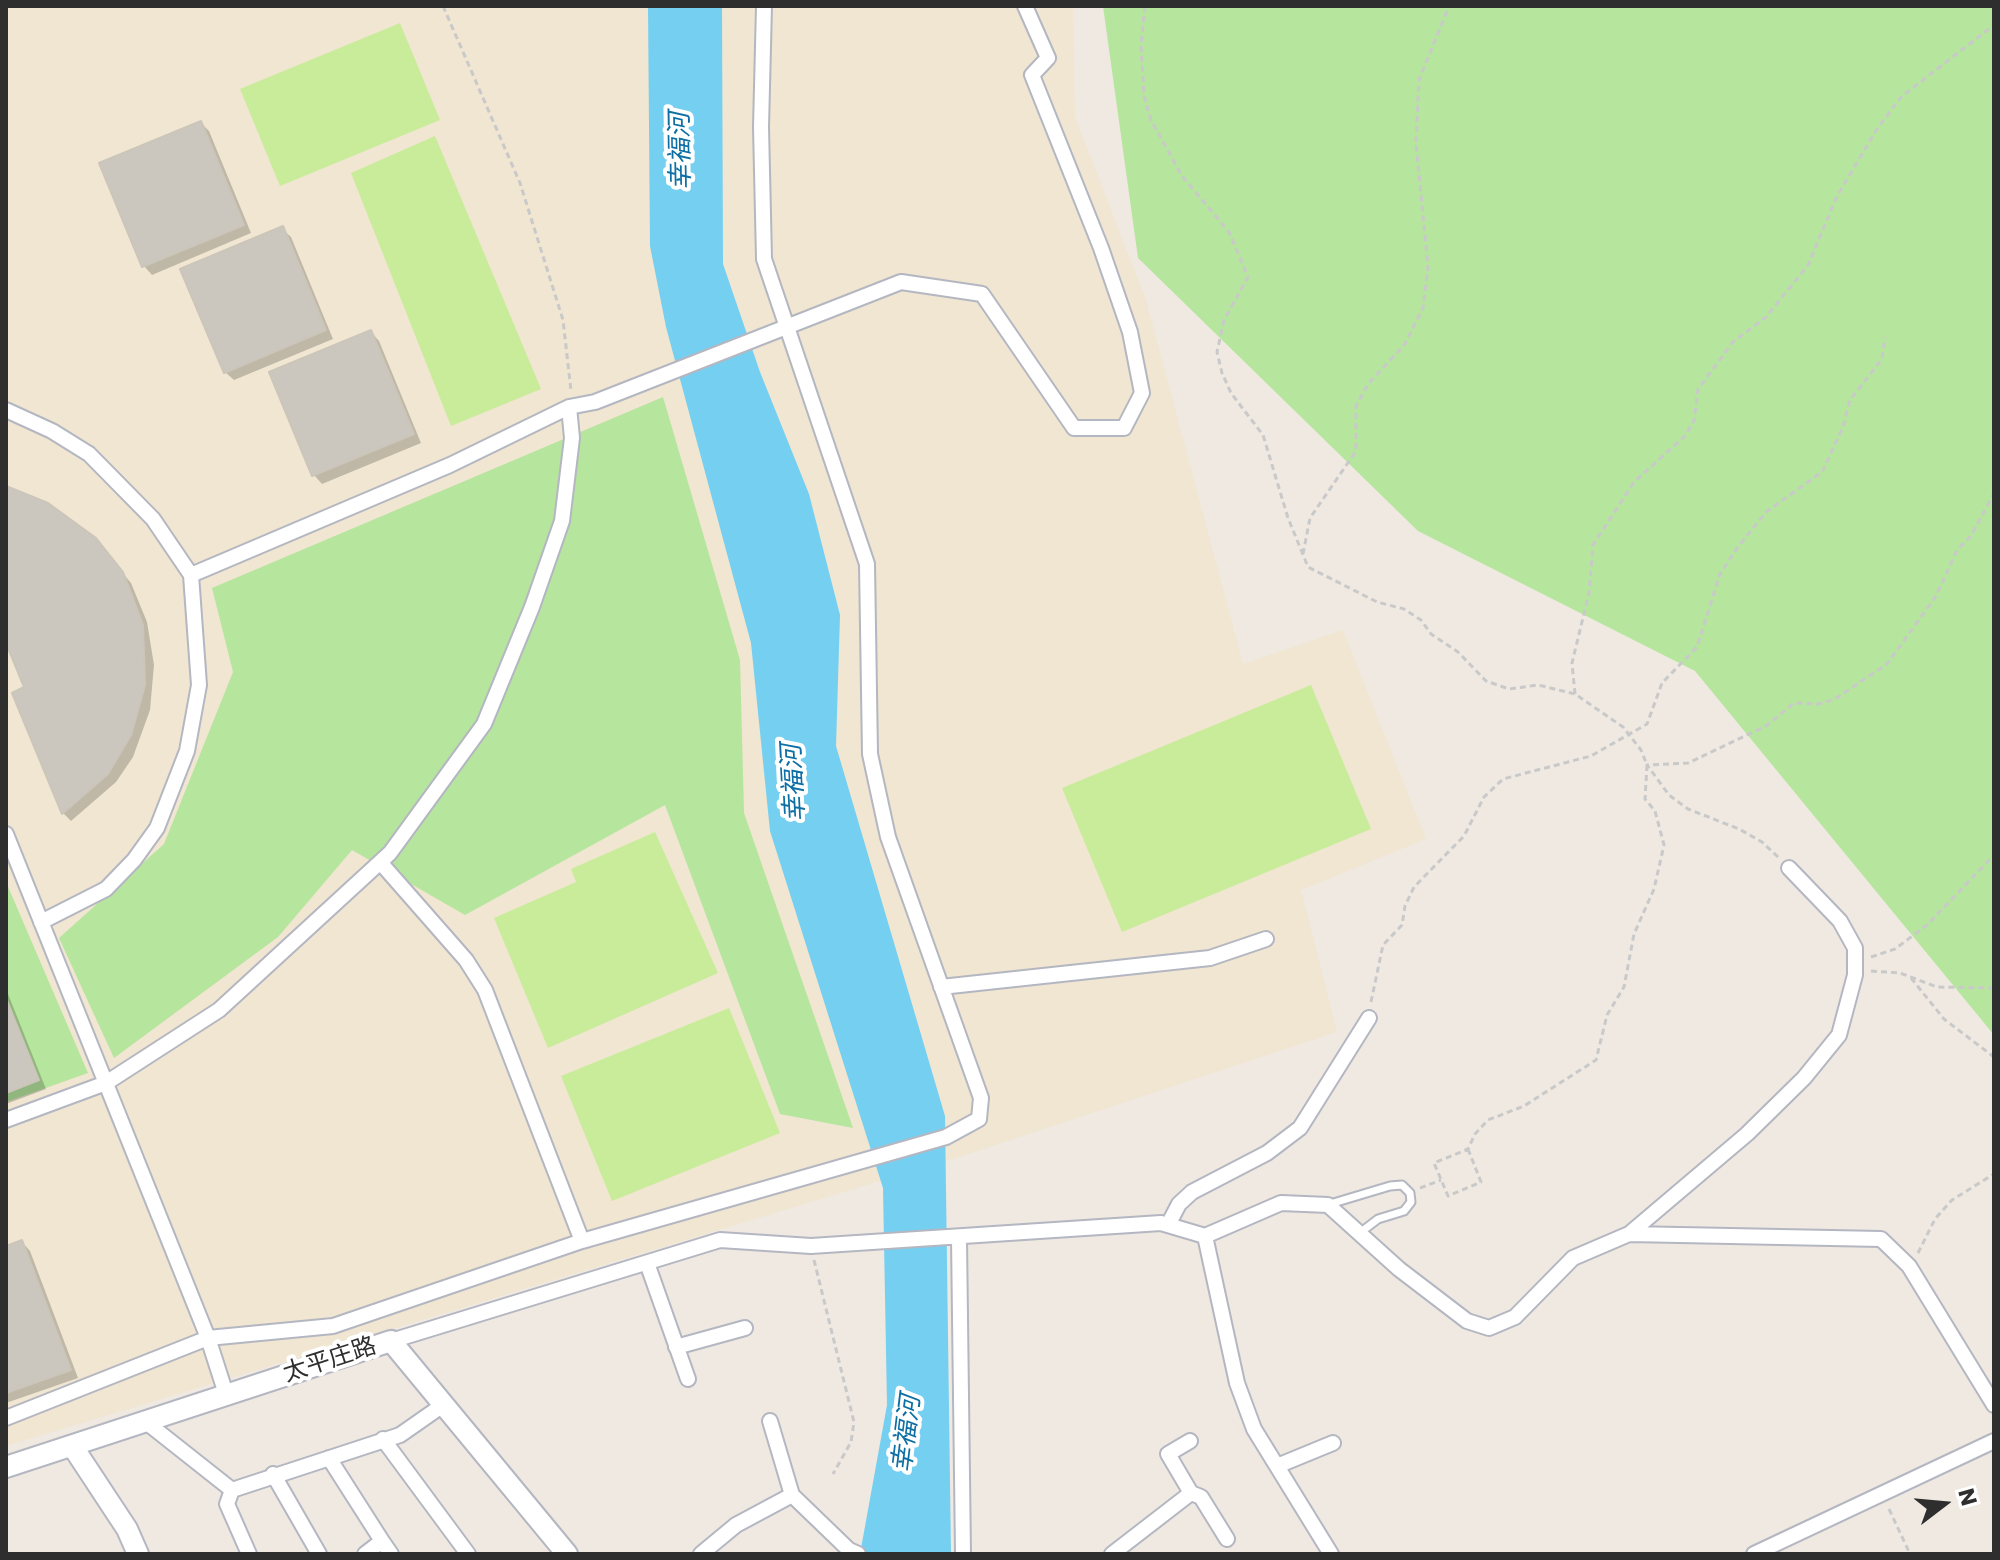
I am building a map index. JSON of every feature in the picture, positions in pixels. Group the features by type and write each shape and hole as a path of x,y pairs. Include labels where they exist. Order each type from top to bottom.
{"street":[{"path":"6,1418 208,1338 333,1326 582,1241 857,1165 946,1137 979,1119 981,1098 888,837 870,754 867,564 764,259 761,127 764,6"},
{"path":"191,575 450,465 569,407 595,402 901,282 982,294 1074,428 1124,428 1142,393 1130,332 1101,248 1032,75 1048,58 1025,6"},
{"path":"6,1120 106,1083 219,1010 380,862 484,724 562,521 572,438 569,407"},
{"path":"6,410 52,431 89,454 153,519 191,575 199,685 187,751 157,828 134,860 106,889 41,922"},
{"path":"6,834 208,1338 226,1394"},
{"path":"380,862 466,960 485,990 582,1241"},
{"path":"391,1341 720,1240 811,1246 1168,1225 1205,1236 1281,1203 1328,1205 1399,1269 1467,1321 1489,1328 1515,1317 1573,1258 1629,1234 1747,1134 1804,1078 1839,1035 1855,975 1855,948 1840,921 1789,868"},
{"path":"941,987 1210,958 1266,939"},
{"path":"1168,1225 1179,1204 1192,1192 1267,1153 1300,1128 1369,1018"},
{"path":"1629,1234 1881,1239 1909,1266 1994,1405"},
{"path":"1205,1236 1237,1383 1254,1429 1326,1552"},
{"path":"956,1238 963,1554"},
{"path":"647,1263 688,1379"},
{"path":"676,1347 745,1328"},
{"name":"太平庄路","path":"6,1467 391,1341 567,1554"},
{"path":"249,1554 227,1504 232,1490 273,1474 400,1435 443,1405"},
{"path":"770,1421 792,1495 849,1550 858,1554"},
{"path":"146,1422 232,1490"},
{"path":"383,1439 468,1554"},
{"path":"1190,1441 1168,1454 1191,1493 1201,1497 1227,1539"},
{"path":"1754,1554 1994,1441"},
{"path":"1277,1466 1333,1443"},
{"path":"73,1447 127,1529 138,1554"},
{"path":"329,1458 391,1554"},
{"path":"273,1474 319,1554"},
{"path":"1112,1554 1191,1493"},
{"path":"701,1554 736,1525 792,1495"},
{"path":"365,1554 382,1541"}],"lane":[{"path":"1328,1205 1390,1186 1402,1185 1410,1193 1411,1202 1404,1211 1378,1219 1361,1232"}],"path":[{"path":"443,6 520,183 538,238 563,320 573,378 569,407"},
{"path":"1145,6 1143,83 1151,120 1182,176 1229,232 1248,277 1224,320 1217,352 1222,373 1231,393 1263,435 1308,567 1366,597 1404,609 1421,620 1431,634 1458,652 1486,681 1509,689 1538,685 1575,694 1629,735 1669,795 1688,809 1762,842 1789,868"},
{"path":"1303,554 1310,518 1356,451 1356,406 1368,384 1405,344 1423,308 1428,267 1416,143 1419,80 1449,6"},
{"path":"1575,694 1572,663 1589,593 1593,545 1634,482 1684,437 1694,421 1698,389 1733,342 1766,317 1808,265 1837,196 1893,107 1901,97 1994,25"},
{"path":"1369,1018 1376,965 1383,945 1402,925 1405,906 1414,887 1464,836 1484,797 1503,779 1591,756 1647,724 1662,683 1697,647 1720,574 1738,547 1766,512 1822,472 1843,427 1850,400 1882,359 1885,337"},
{"path":"1647,765 1688,763 1766,726 1794,703 1818,704 1835,699 1887,664 1936,596 1957,550 1971,536 1994,493"},
{"path":"1468,1149 1481,1182 1448,1196 1434,1163 1468,1149 1475,1134 1488,1120 1524,1106 1596,1060 1607,1015 1624,987 1634,934 1654,889 1664,845 1655,811 1645,799 1647,765"},
{"path":"1855,958 1878,956 1906,941 1927,925 1994,855"},
{"path":"1855,975 1877,969 1909,976 1937,987 1994,988"},
{"path":"1909,976 1944,1019 1994,1057"},
{"path":"1909,1266 1927,1241 1935,1219 1952,1200 1994,1174"},
{"path":"1410,1193 1441,1180"},
{"path":"811,1246 854,1422 851,1442 833,1474"},
{"path":"1882,1494 1910,1554"}],"shaded area":[{"path":"6,6 1073,6 1075,117 1146,300 1243,664 1343,630 1426,839 1301,890 1337,1032 953,1159 6,1446"}],"green space":[{"path":"1103,6 1994,6 1994,1035 1695,671 1418,531 1138,258"},
{"path":"400,23 440,120 280,186 240,89"},
{"path":"435,136 541,389 451,426 351,173"},
{"path":"663,397 740,660 744,813 853,1128 780,1114 665,805 465,915 352,850 278,937 114,1058 59,938 164,844 233,672 212,588"},
{"path":"1311,685 1371,829 1122,932 1062,788"},
{"path":"655,832 718,973 548,1048 494,918 576,882 571,869"},
{"path":"6,882 88,1073 6,1102"},
{"path":"729,1008 780,1133 612,1201 561,1076"}],"water":[{"name":"幸福河","path":"648,6 722,6 723,264 760,372 809,494 840,615 836,746 945,1116 951,1554 860,1554 887,1405 883,1188 770,831 751,643 666,327 650,246"}],"building":[{"path":"201,121 244,225 142,267 99,163"},
{"path":"283,226 326,330 224,373 180,269"},
{"path":"371,330 414,434 312,476 269,372"},
{"path":"6,486 48,503 96,538 123,572 143,625 145,685 131,735 108,774 62,814 12,693 24,687 6,643"},
{"path":"6,998 39,1080 6,1093"},
{"path":"22,1240 71,1370 6,1393 6,1246"}]}
